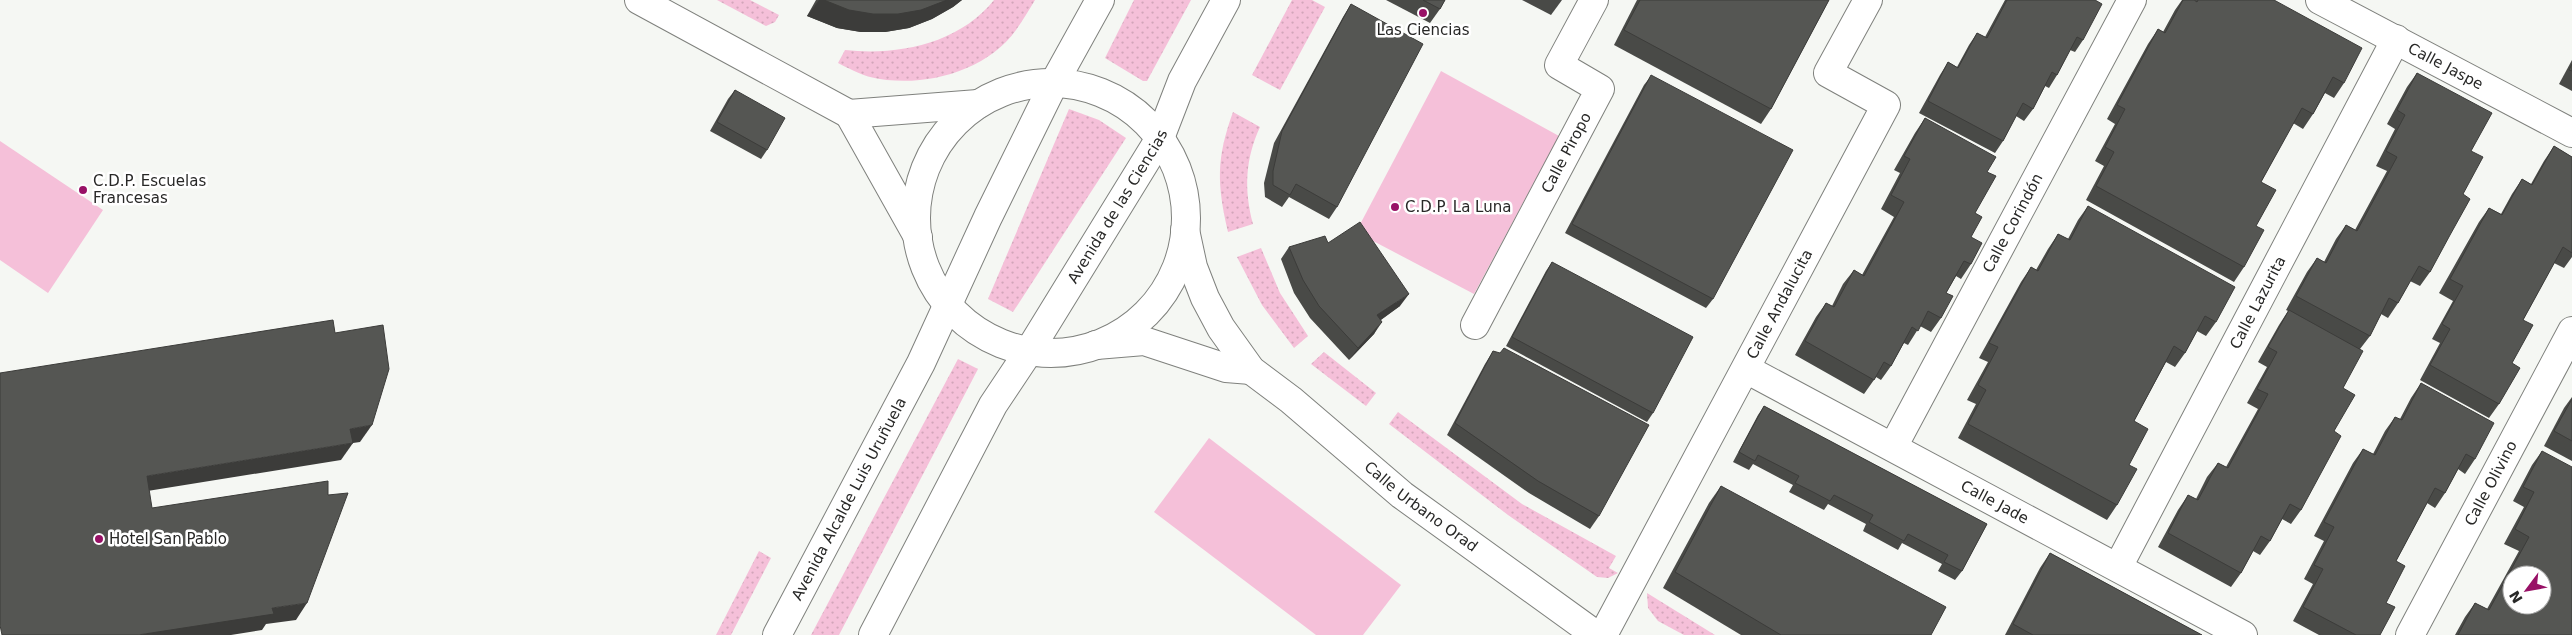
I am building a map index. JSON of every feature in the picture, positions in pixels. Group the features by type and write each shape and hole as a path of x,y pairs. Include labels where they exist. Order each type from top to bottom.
{"street":[{"path":"638,0 849,114 918,237"},
{"path":"947,304 1054,83 1100,0"},
{"name":"Avenida de las Ciencias","path":"873,635 993,404 1029,351 1160,138 1182,80 1226,0"},
{"name":"Calle Piropo","path":"1475,325 1600,89 1559,65 1594,0"},
{"name":"Calle Andalucita","path":"1603,635 1886,105 1828,73 1868,0"},
{"name":"Calle Corindón","path":"1893,447 2132,0"},
{"name":"Calle Jaspe","path":"2320,0 2572,133"},
{"name":"Calle Lazurita","path":"2118,567 2214,388 2255,304 2396,39"},
{"path":"1054,83 1094,90 1113,98 1131,109 1160,138 1173,162 1182,188 1185,230 1193,267 1205,298 1221,328 1251,370 1226,368 1144,342 1096,345 1063,352 1029,351 998,342 984,335 964,320 947,304 931,279 920,252 916,218 918,198 928,161 949,129 978,104 1014,88 1054,83"},
{"path":"849,114 978,104"},
{"path":"1096,345 1136,323 1158,301 1173,274 1183,245 1185,230"},
{"name":"Avenida Alcalde Luis Uruñuela","path":"777,635 920,363 947,304"},
{"name":"Calle Olivino","path":"2410,635 2472,523 2572,331"},
{"name":"Calle Jade","path":"1746,369 2243,635"},
{"name":"Calle Urbano Orad","path":"1251,370 1291,400 1402,495 1596,635"}],"shaded area":[{"path":"717,0 750,0 779,15 775,22 766,26"},
{"path":"994,0 1035,0 1016,30 1003,45 969,67 930,79 910,81 866,76 838,63 845,50 885,51 926,44 945,37 980,15"},
{"path":"1134,0 1191,0 1147,81 1143,81 1105,58"},
{"path":"1292,0 1312,0 1325,7 1280,90 1252,75"},
{"path":"1441,71 1559,136 1474,294 1356,232"},
{"path":"1069,109 1099,120 1126,138 1013,312 988,299"},
{"path":"1233,112 1260,127 1251,151 1247,187 1253,224 1228,232 1220,185 1220,172 1227,129"},
{"path":"0,141 103,210 48,293 0,260"},
{"path":"1261,248 1280,293 1308,336 1294,348 1262,305 1237,257"},
{"path":"1324,352 1376,393 1366,406 1311,364"},
{"path":"958,359 978,369 839,635 811,635"},
{"path":"1398,412 1522,504 1616,556 1609,568 1618,573 1608,578 1597,577 1508,515 1389,424"},
{"path":"1209,438 1401,585 1363,635 1316,635 1154,512"},
{"path":"759,551 771,558 731,635 716,635"},
{"path":"1647,593 1715,635 1684,635 1658,621 1648,608"}],"building":[{"path":"824,0 947,0 921,10 898,14 873,14 849,10"},
{"path":"1423,0 1445,0 1440,9"},
{"path":"1640,0 1829,0 1771,109 1624,30"},
{"path":"2007,0 2095,0 2102,4 2083,40 2077,37 2057,75 2052,72 2033,109 2023,103 2003,141 1928,101 1948,62 1958,68 1977,33 1987,38"},
{"path":"2183,0 2194,0 2197,2 2198,0 2274,0 2362,48 2344,83 2333,77 2313,114 2302,108 2261,182 2276,190 2256,226 2264,230 2244,267 2096,186 2114,152 2105,147 2125,109 2117,105 2158,29 2165,33"},
{"path":"1351,4 1423,44 1337,207 1296,184 1290,195 1273,185 1273,171 1282,131"},
{"path":"2417,73 2492,113 2471,151 2483,157 2463,194 2470,199 2430,272 2419,266 2398,303 2389,298 2370,336 2296,296 2317,258 2326,263 2346,225 2357,231 2397,157 2386,151 2405,115 2397,110"},
{"path":"1651,75 1793,150 1713,299 1572,224"},
{"path":"735,90 785,118 767,150 717,122"},
{"path":"1925,118 1996,157 1987,172 1996,176 1975,213 1982,217 1971,237 1982,243 1971,264 1964,261 1946,293 1953,296 1941,318 1928,311 1918,331 1912,327 1891,366 1884,362 1874,380 1805,341 1826,303 1834,307 1854,270 1864,276 1904,202 1891,195 1910,159 1904,156"},
{"path":"2554,146 2572,157 2572,253 2563,247 2523,320 2533,325 2512,363 2520,368 2499,404 2430,365 2450,329 2442,324 2463,286 2450,279 2489,208 2502,215 2522,179 2532,185"},
{"path":"2088,206 2235,287 2216,322 2205,316 2185,353 2174,346 2134,421 2148,429 2129,465 2137,469 2117,505 1968,424 1986,390 1978,385 1998,347 1989,343 2031,267 2038,271 2058,234 2070,240"},
{"path":"1360,222 1409,294 1377,315 1382,322 1358,348 1319,306 1303,280 1289,247 1325,236 1328,243"},
{"path":"1552,262 1693,337 1653,413 1512,337"},
{"path":"2289,310 2363,351 2343,388 2355,395 2334,431 2341,436 2301,510 2290,504 2270,541 2261,536 2241,573 2168,533 2188,495 2198,500 2218,463 2228,468 2268,394 2257,389 2277,352 2268,347"},
{"path":"333,320 335,333 383,325 389,369 372,425 350,429 353,443 147,476 152,508 328,481 328,495 348,493 307,603 272,608 274,614 138,635 2,635 0,625 0,373"},
{"path":"1504,348 1649,425 1599,516 1538,481 1455,423 1493,351 1500,353"},
{"path":"2421,383 2494,423 2475,459 2466,454 2445,493 2435,488 2396,561 2405,566 2386,603 2395,607 2380,635 2356,635 2303,607 2323,569 2314,565 2334,527 2324,522 2363,449 2375,455 2395,417 2402,420"},
{"path":"2572,399 2572,441 2554,431"},
{"path":"1764,406 1987,524 1962,571 1944,562 1948,555 1908,534 1904,541 1869,522 1873,515 1834,495 1830,501 1795,483 1799,476 1758,455 1755,461 1739,452"},
{"path":"2542,451 2572,467 2572,635 2458,635 2475,603 2489,610 2502,586 2502,615 2552,615 2552,565 2514,565 2529,537 2515,529 2534,492 2523,487"},
{"path":"1721,486 1946,607 1931,635 1781,635 1675,572"},
{"path":"2050,553 2202,635 2033,635 2013,624"}],"place":[{"name":"Las Ciencias","path":"1423,13"},
{"name":"C.D.P. Escuelas Francesas","path":"83,190"},
{"name":"C.D.P. La Luna","path":"1395,207"},
{"name":"Hotel San Pablo","path":"99,539"}]}
